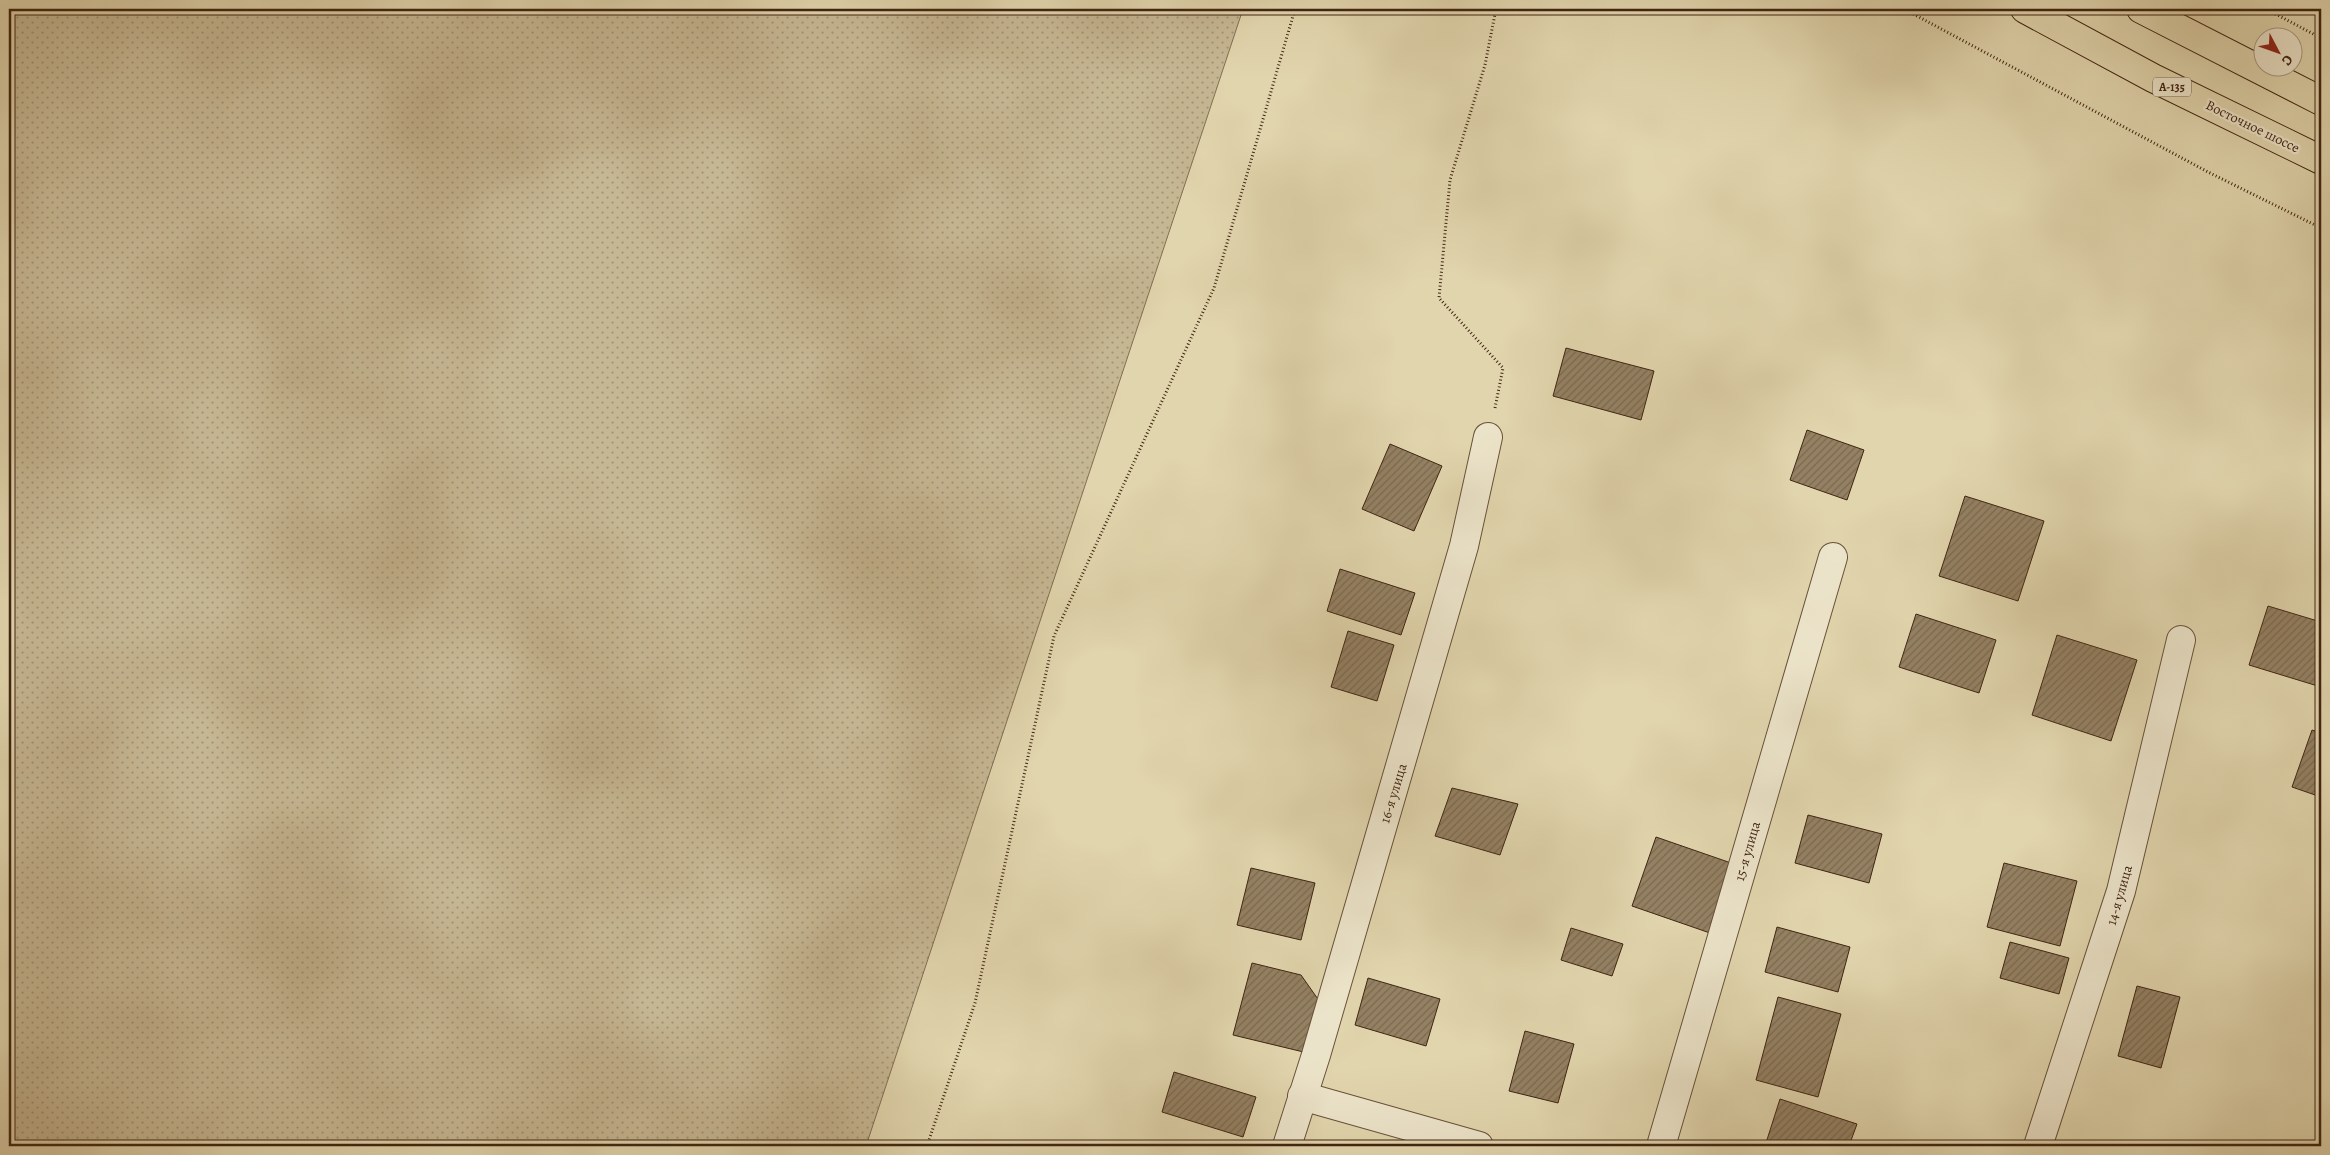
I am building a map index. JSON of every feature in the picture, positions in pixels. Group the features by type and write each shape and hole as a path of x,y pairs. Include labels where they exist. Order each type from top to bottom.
{"highway":[{"name":"Восточное шоссе","path":"2025,9 2153,78 2321,160"},
{"path":"2140,9 2321,101"}],"street":[{"name":"16-я улица","path":"1287,1146 1316,1055 1464,546 1488,438"},
{"name":"15-я улица","path":"1661,1146 1833,557"},
{"name":"14-я улица","path":"2038,1146 2121,891 2181,640"},
{"path":"1302,1096 1479,1146"}],"path":[{"path":"927,1146 975,1003 1054,636 1214,288 1295,9"},
{"path":"1488,438 1503,368 1439,298 1450,180 1485,65 1496,9"},
{"path":"1904,9 2208,172 2321,228"},
{"path":"2266,9 2321,38"}],"shaded area":[{"path":"9,9 1243,9 866,1146 9,1146"}],"building":[{"path":"1566,348 1654,371 1641,420 1553,396"},
{"path":"1807,430 1864,450 1847,500 1790,480"},
{"path":"1390,444 1442,466 1414,531 1362,509"},
{"path":"1965,496 2044,521 2018,601 1939,576"},
{"path":"1340,569 1415,593 1401,635 1327,611"},
{"path":"2268,606 2321,622 2321,687 2249,665"},
{"path":"1916,614 1996,640 1979,693 1899,667"},
{"path":"1348,631 1394,645 1377,701 1331,687"},
{"path":"2057,635 2137,660 2111,741 2032,715"},
{"path":"2312,730 2321,733 2321,797 2292,787"},
{"path":"1452,788 1518,804 1500,855 1435,836"},
{"path":"1808,815 1882,834 1869,883 1795,863"},
{"path":"1656,837 1734,864 1710,933 1632,906"},
{"path":"2004,863 2077,881 2060,946 1987,927"},
{"path":"1251,868 1315,883 1301,940 1237,925"},
{"path":"1777,927 1850,947 1838,992 1765,972"},
{"path":"1571,928 1623,944 1612,976 1561,960"},
{"path":"2010,942 2069,958 2059,994 2000,978"},
{"path":"1252,963 1301,975 1327,1012 1316,1055 1233,1035"},
{"path":"1368,978 1440,999 1426,1046 1355,1025"},
{"path":"2137,986 2180,997 2161,1068 2118,1056"},
{"path":"1778,997 1841,1014 1818,1097 1756,1080"},
{"path":"1525,1031 1574,1044 1558,1103 1509,1091"},
{"path":"1174,1072 1256,1097 1243,1137 1162,1112"},
{"path":"1780,1099 1857,1124 1849,1146 1765,1146"}]}
